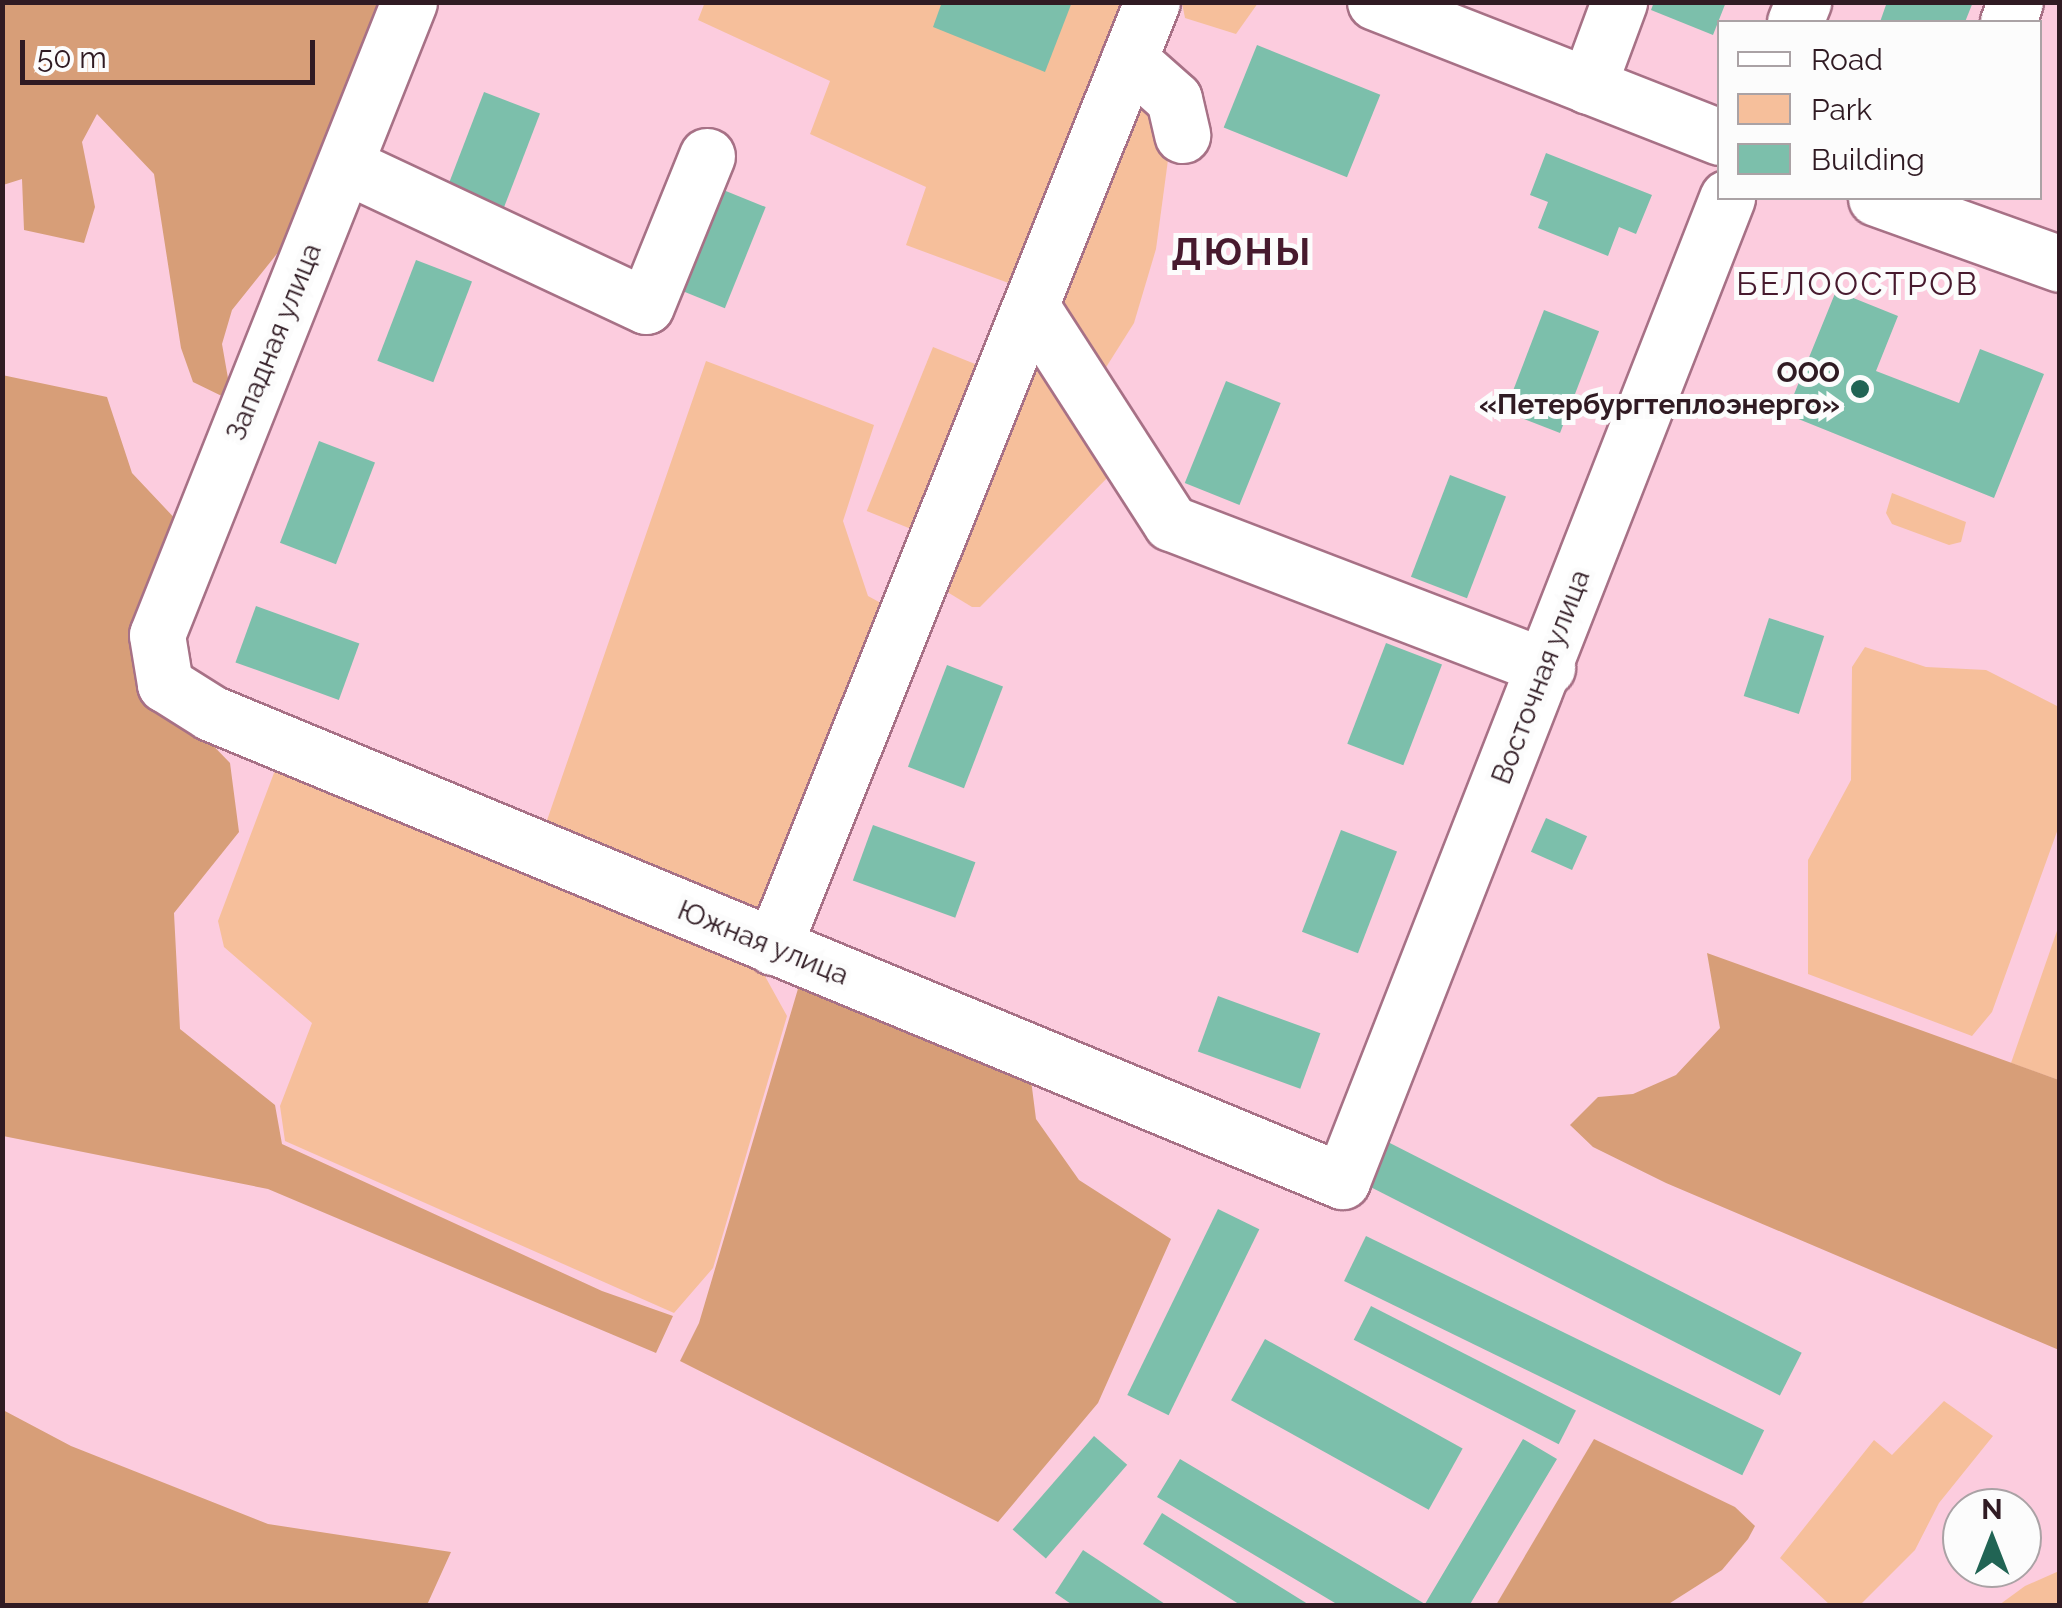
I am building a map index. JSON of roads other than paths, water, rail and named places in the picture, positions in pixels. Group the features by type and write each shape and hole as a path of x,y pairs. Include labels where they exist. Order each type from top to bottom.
{"street":[{"name":"Западная улица","path":"165,684 157,635 409,2"},
{"path":"773,948 1152,2"},
{"path":"1376,2 1717,136"},
{"path":"1588,86 1619,2"},
{"path":"1129,59 1174,100 1182,135"},
{"path":"345,165 646,306 707,156"},
{"name":"Восточная улица","path":"1352,1156 1547,666 1725,200"},
{"path":"1887,200 1938,209 2060,264"},
{"path":"1030,306 1171,523 1547,666"},
{"name":"Южная улица","path":"165,684 211,713 1342,1180 1352,1156"}],"place":[{"name":"ООО «Петербургтеплоэнерго»","path":"1860,389"}],"district":[{"name":"ДЮНЫ","path":"1242,252"},
{"name":"БЕЛООСТРОВ","path":"1858,284"}]}
